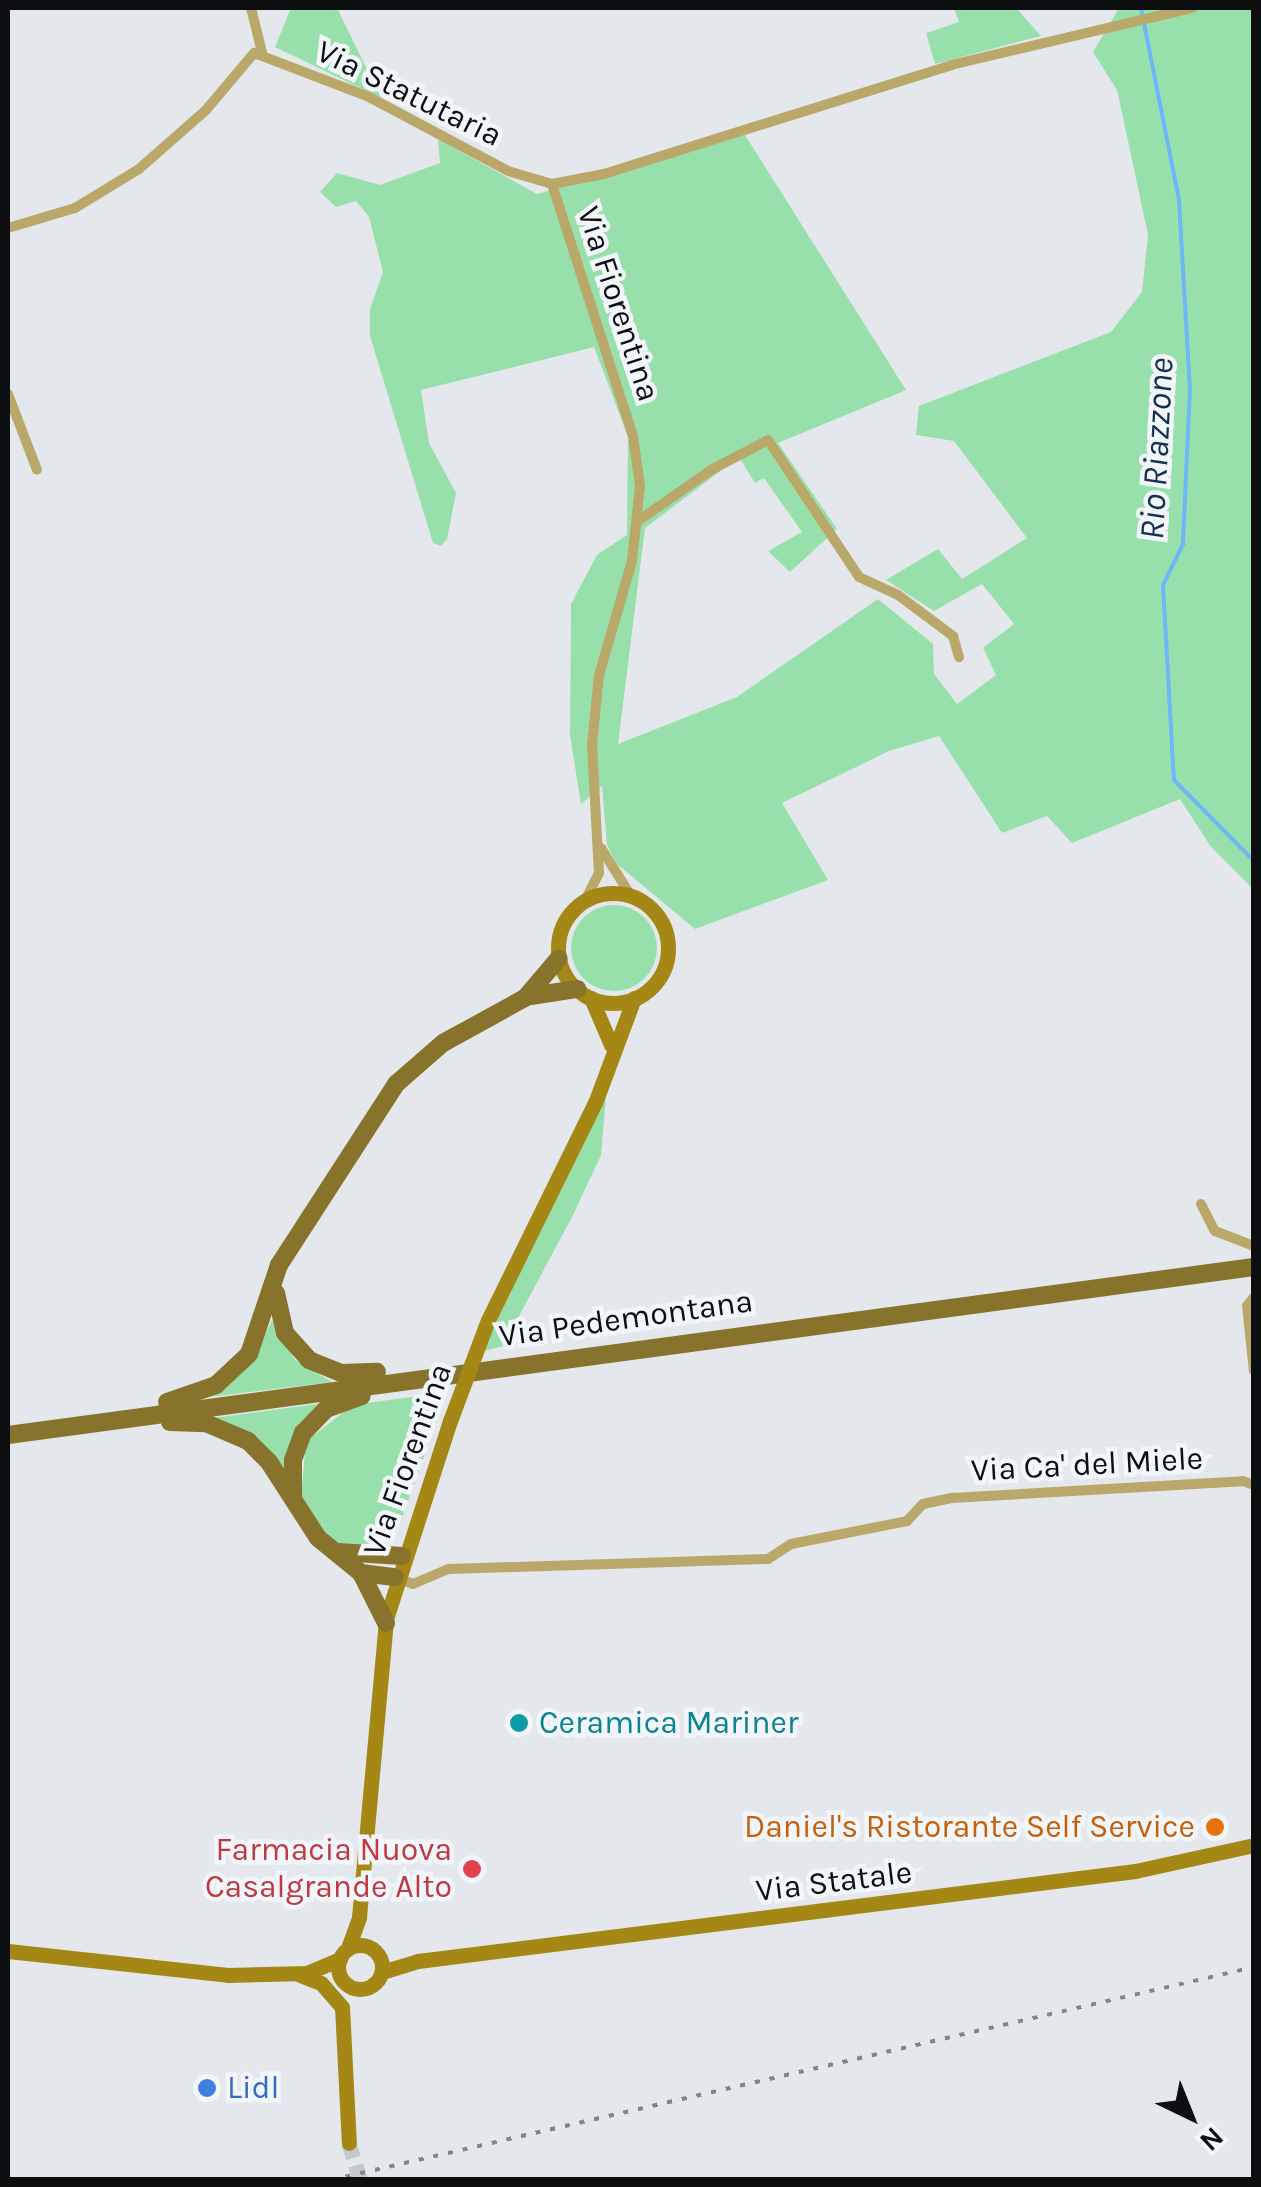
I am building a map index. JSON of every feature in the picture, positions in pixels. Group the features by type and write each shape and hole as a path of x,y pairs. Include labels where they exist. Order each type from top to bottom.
{"main road":[{"path":"11,1434 192,1396 216,1384 260,1336 276,1278 396,1084 443,1043 525,998 559,958"},
{"path":"525,998 584,994"},
{"name":"Via Pedemontana","path":"11,1434 1254,1267"},
{"path":"276,1278 285,1333 303,1356 331,1371 529,1362"},
{"path":"293,1502 294,1451 326,1409 529,1362"},
{"path":"11,1434 206,1423 255,1446 308,1528 361,1573 386,1623"},
{"path":"338,1552 402,1556"},
{"path":"361,1573 395,1577"}],"street":[{"path":"8,228 75,208 128,177 206,110 246,58 262,52 251,8"},
{"name":"Via Fiorentina","path":"559,958 564,924 585,901 598,872 592,764 600,675 638,521 632,436 552,184 620,169 951,65 1192,8"},
{"name":"Via Statutaria","path":"262,52 399,110 508,171 552,184"},
{"path":"8,394 37,470"},
{"path":"638,521 711,470 768,440 859,578 898,595 953,636 959,658"},
{"name":"Via Fiorentina","path":"344,1954 359,1917 386,1623 395,1577 488,1320 596,1103 611,1049 634,998 656,981 668,945 660,918 631,896 599,842"},
{"path":"585,901 608,893 631,896"},
{"path":"559,958 584,994 611,1049"},
{"path":"584,994 634,998"},
{"path":"1201,1204 1215,1230 1254,1246"},
{"path":"1254,1297 1247,1306 1254,1371"},
{"name":"Via Ca' del Miele","path":"395,1577 413,1584 449,1570 768,1559 791,1544 906,1522 923,1504 1244,1481 1254,1486"},
{"name":"Via Statale","path":"8,1951 204,1974 301,1974 364,1989 382,1972 418,1961 1086,1878 1254,1845"},
{"name":"Via Fiorentina","path":"359,1917 375,1952"},
{"path":"375,1952 382,1972"},
{"name":"Via Statale","path":"301,1974 344,1954 375,1952 418,1961"},
{"path":"344,1954 342,2007 350,2143"},
{"path":"301,1974 321,1984 342,2007"},
{"path":"345,2032 364,1989"}],"green space":[{"path":"291,8 337,8 381,98 275,47"},
{"path":"954,8 1016,8 1041,36 935,64 926,33 959,22"},
{"path":"1119,8 1253,8 1253,889 1211,847 1180,799 1072,843 1047,816 1002,833 939,736 889,751 782,803 828,880 695,929 617,864 607,845 602,786 581,804 570,735 571,604 597,555 627,535 628,437 594,347 421,390 429,443 456,493 447,539 441,546 433,543 370,336 370,309 383,272 369,217 356,201 336,207 320,192 337,173 380,185 440,163 438,139 537,194 745,135 906,390 778,443 837,529 790,572 768,551 802,532 764,478 755,483 739,457 645,528 618,744 737,697 878,599 933,644 934,674 957,704 996,675 983,648 1014,624 982,584 934,611 886,580 938,549 962,579 1027,538 954,441 916,435 919,406 1111,332 1142,292 1148,235 1117,90 1093,52"},
{"path":"606,905 622,905 645,917 654,931 654,965 645,979 622,991 606,991 590,984 578,972 571,956 571,940 578,924 590,912"},
{"path":"606,1096 601,1155 573,1215 503,1346 484,1351 513,1269"},
{"path":"272,1320 295,1360 332,1382 210,1397 252,1361"},
{"path":"447,1392 398,1529 376,1548 344,1546 322,1533 301,1499 306,1441 353,1405"},
{"path":"325,1403 287,1476 205,1419"}],"waterway":[{"name":"Rio Riazzone","path":"1141,8 1179,200 1190,388 1183,544 1163,585 1174,780 1254,861"}],"tunnel":[{"path":"349,2143 360,2180"}],"railway":[{"path":"331,2180 1254,1967"}],"place":[{"name":"Ceramica Mariner","path":"519,1723"},
{"name":"Daniel's Ristorante Self Service","path":"1215,1827"},
{"name":"Farmacia Nuova Casalgrande Alto","path":"472,1869"},
{"name":"Lidl","path":"207,2088"}]}
